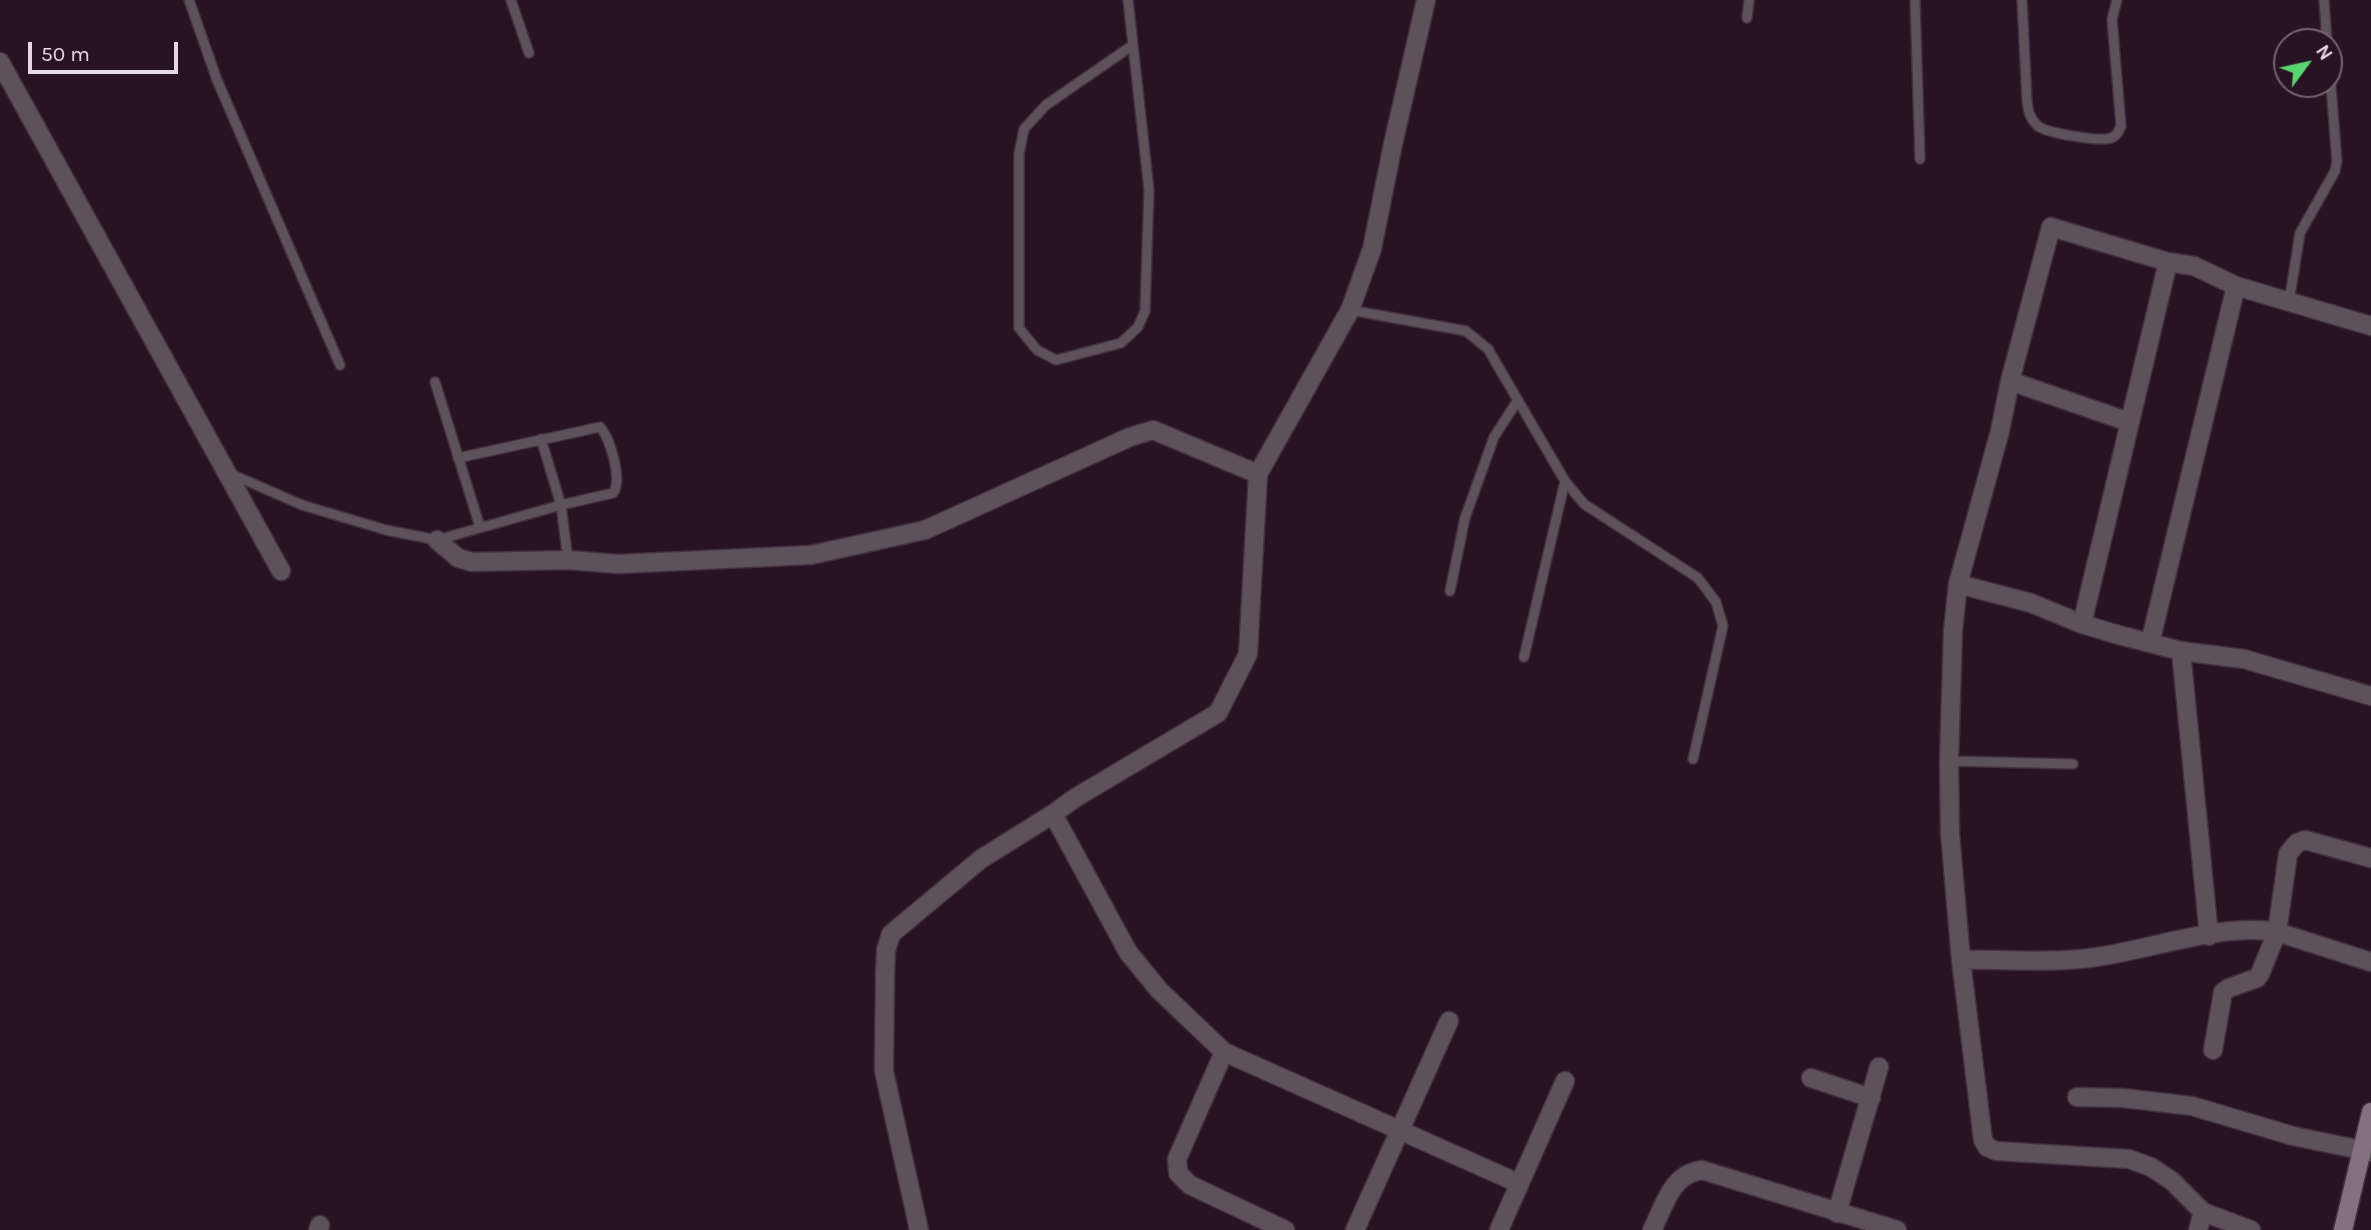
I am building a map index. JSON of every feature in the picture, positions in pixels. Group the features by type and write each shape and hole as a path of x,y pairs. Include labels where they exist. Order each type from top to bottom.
{"street":[{"path":"919,1230 884,1071 886,950 891,934 981,859 1075,798 1217,713 1248,654 1258,474 1350,310 1372,248 1426,0"},
{"path":"0,62 281,571"},
{"path":"2251,1230 2203,1212 2172,1181 2151,1167 2129,1159 1996,1150 1987,1147 1981,1132 1961,960 1950,833 1953,630 1958,584 2000,431 2010,381 2050,227 2168,262 2194,266 2236,286 2371,326"},
{"path":"2082,624 2168,262"},
{"path":"2150,643 2236,286"},
{"path":"2010,381 2129,422"},
{"path":"437,540 458,558 472,562 568,560 618,564 811,555 925,530 1130,437 1153,430 1258,474"},
{"path":"1958,584 2031,603 2082,624 2150,643 2181,651 2244,659 2371,696"},
{"path":"2181,651 2209,936"},
{"path":"1053,814 1128,952 1159,990 1223,1052 1518,1182"},
{"path":"2213,1050 2223,992 2257,978 2277,932 2288,854 2297,843 2305,840 2371,858"},
{"path":"1961,960 2080,959 2209,936 2262,930 2277,932 2371,962"},
{"path":"1355,1230 1449,1021"},
{"path":"1223,1052 1177,1159 1178,1173 1190,1185 1285,1230"},
{"path":"1837,1213 1880,1067"},
{"path":"1811,1078 1871,1098"},
{"path":"1499,1230 1564,1081"},
{"path":"2077,1097 2123,1098 2192,1106 2294,1136 2367,1151"},
{"path":"2343,1230 2367,1151 2371,1112"},
{"path":"1652,1230 1676,1181 1688,1171 1702,1170 1897,1230"},
{"path":"2198,1230 2203,1212"}],"lane":[{"path":"190,0 217,80 340,365"},
{"path":"511,0 529,53"},
{"path":"1128,0 1149,190 1145,311 1138,327 1121,343 1056,360 1037,350 1019,328 1019,154 1024,129 1046,105 1133,46"},
{"path":"1747,18 1749,0"},
{"path":"1915,0 1920,159"},
{"path":"2022,0 2028,111 2032,120 2041,129 2101,140 2113,138 2121,126 2112,19 2117,0"},
{"path":"2324,0 2326,28"},
{"path":"2288,303 2300,233 2335,172 2337,161 2332,98"},
{"path":"1350,310 1466,331 1488,349 1565,481 1584,504 1698,578 1716,602 1723,626 1693,759"},
{"path":"435,382 480,527"},
{"path":"1450,591 1465,518 1494,437 1518,400"},
{"path":"226,471 302,505 386,530 437,540 613,493 617,488 618,480 609,441 600,427 458,458"},
{"path":"541,439 561,505 568,560"},
{"path":"1524,657 1565,481"},
{"path":"1949,761 2073,764"}]}
